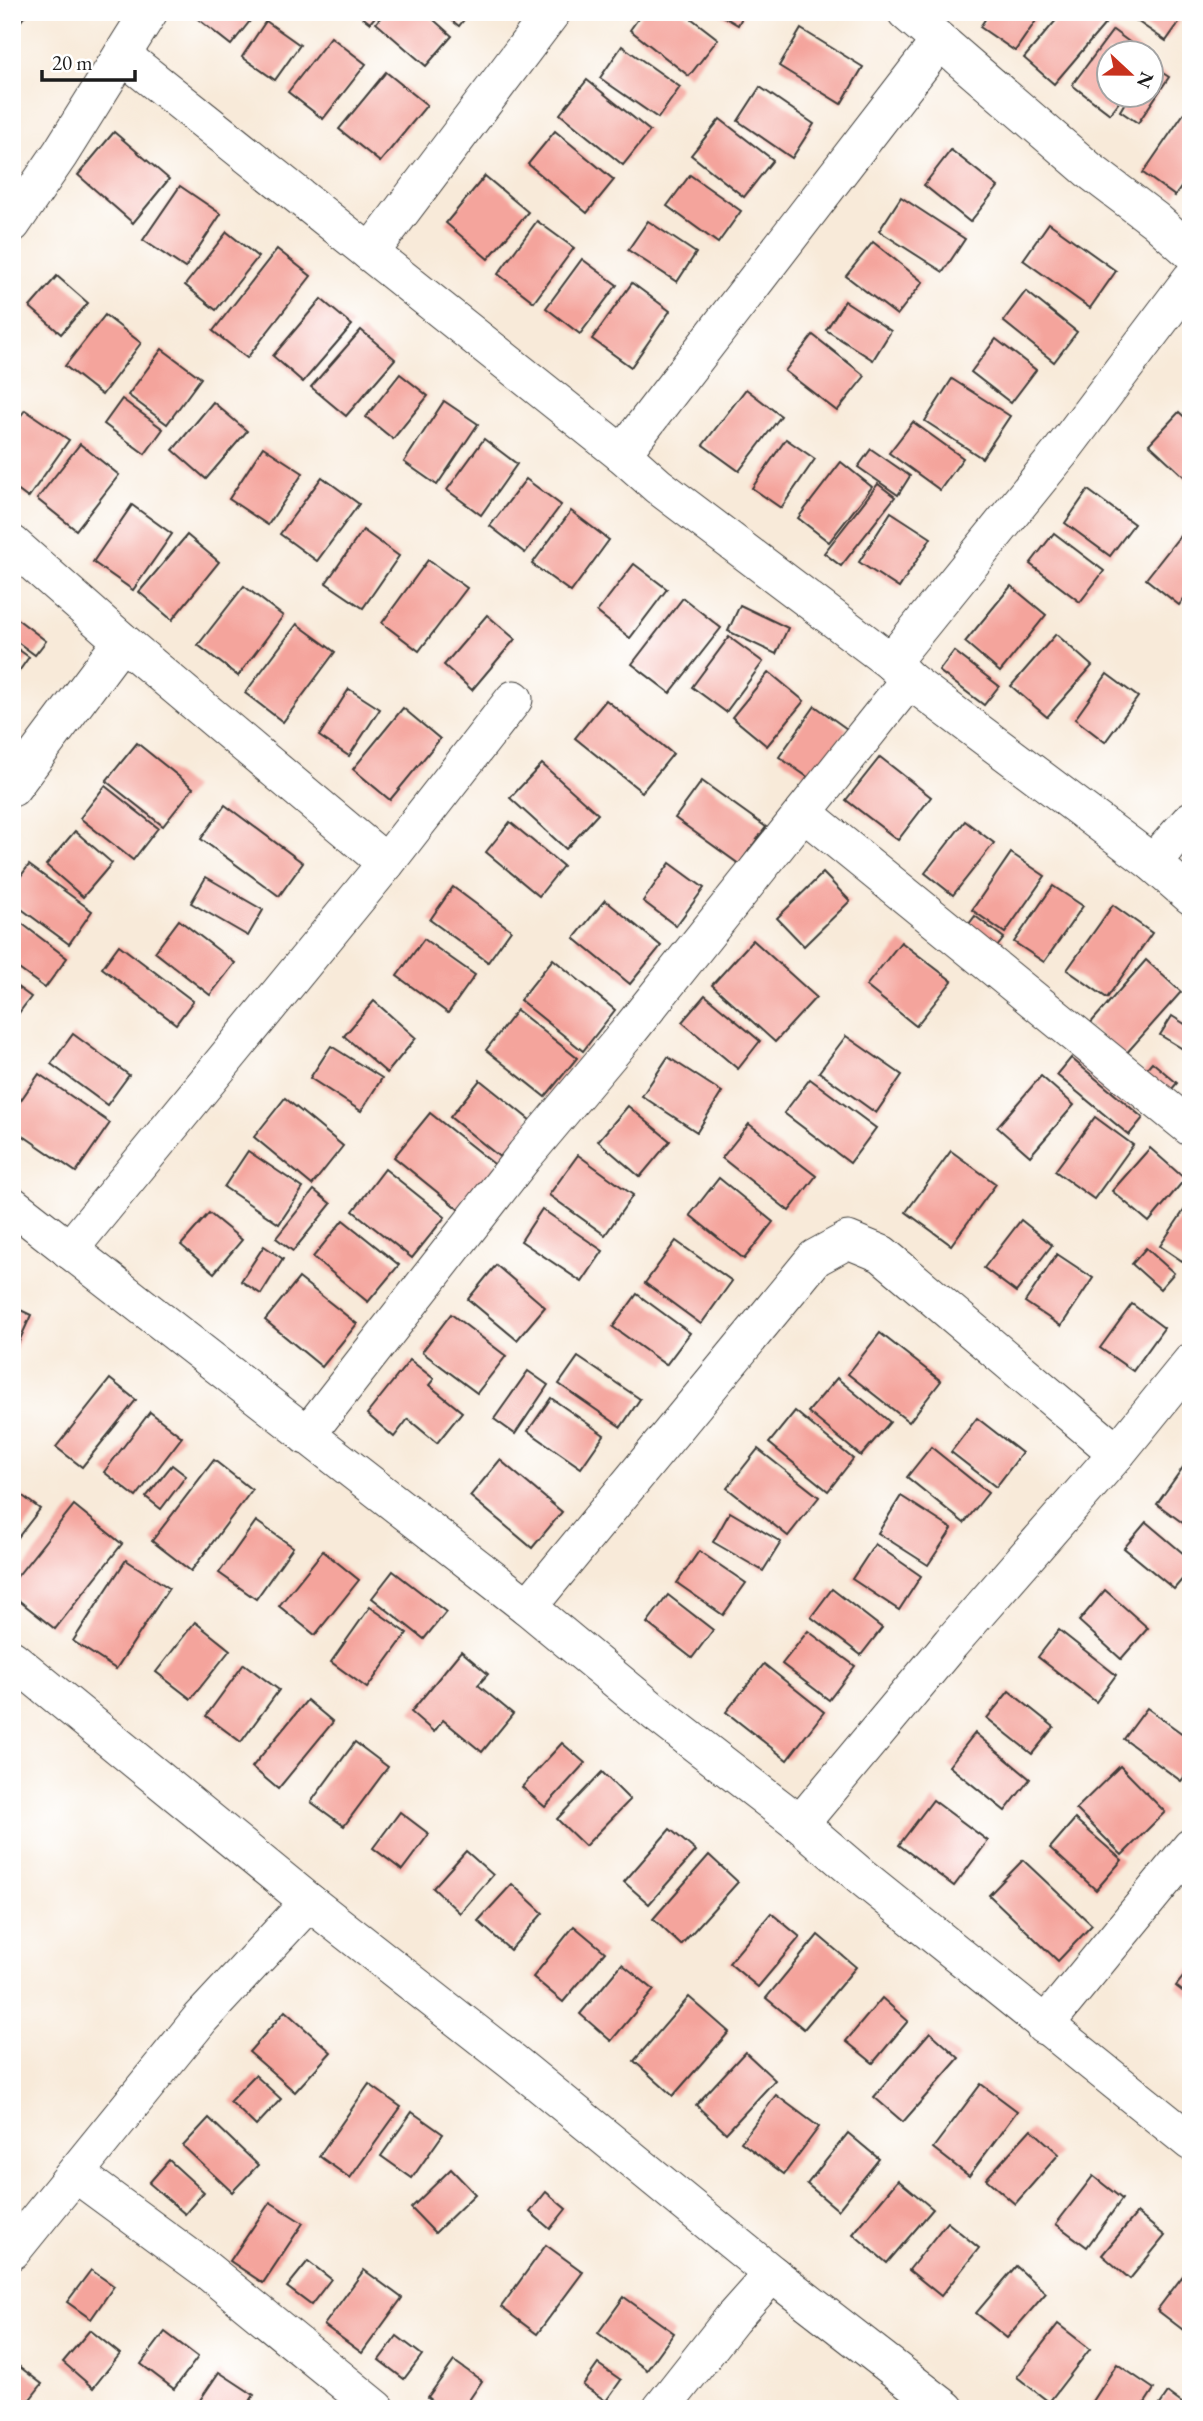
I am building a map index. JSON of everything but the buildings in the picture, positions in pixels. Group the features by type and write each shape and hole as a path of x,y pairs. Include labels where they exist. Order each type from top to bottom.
{"street":[{"path":"12,224 60,154 149,12"},
{"path":"369,253 552,12"},
{"path":"906,12 1089,170 1155,220 1191,252"},
{"path":"622,454 939,42"},
{"path":"122,55 622,454 658,486 1153,863 1191,895"},
{"path":"306,1436 525,1155 629,1031 804,813 900,671 1191,279"},
{"path":"12,544 122,641 386,863"},
{"path":"12,788 122,641"},
{"path":"69,1250 386,863 514,699"},
{"path":"804,813 1191,1128"},
{"path":"1153,863 1191,820"},
{"path":"12,1205 528,1607 656,1713 800,1824 1044,2026 1191,2143"},
{"path":"528,1607 814,1258 848,1240 882,1254 1117,1453"},
{"path":"800,1824 951,1643 1117,1453 1191,1362"},
{"path":"12,1659 309,1902 946,2409"},
{"path":"1044,2026 1191,1847"},
{"path":"12,2251 201,2018 309,1902"},
{"path":"76,2174 204,2268 377,2409"},
{"path":"661,2409 772,2273"}]}
